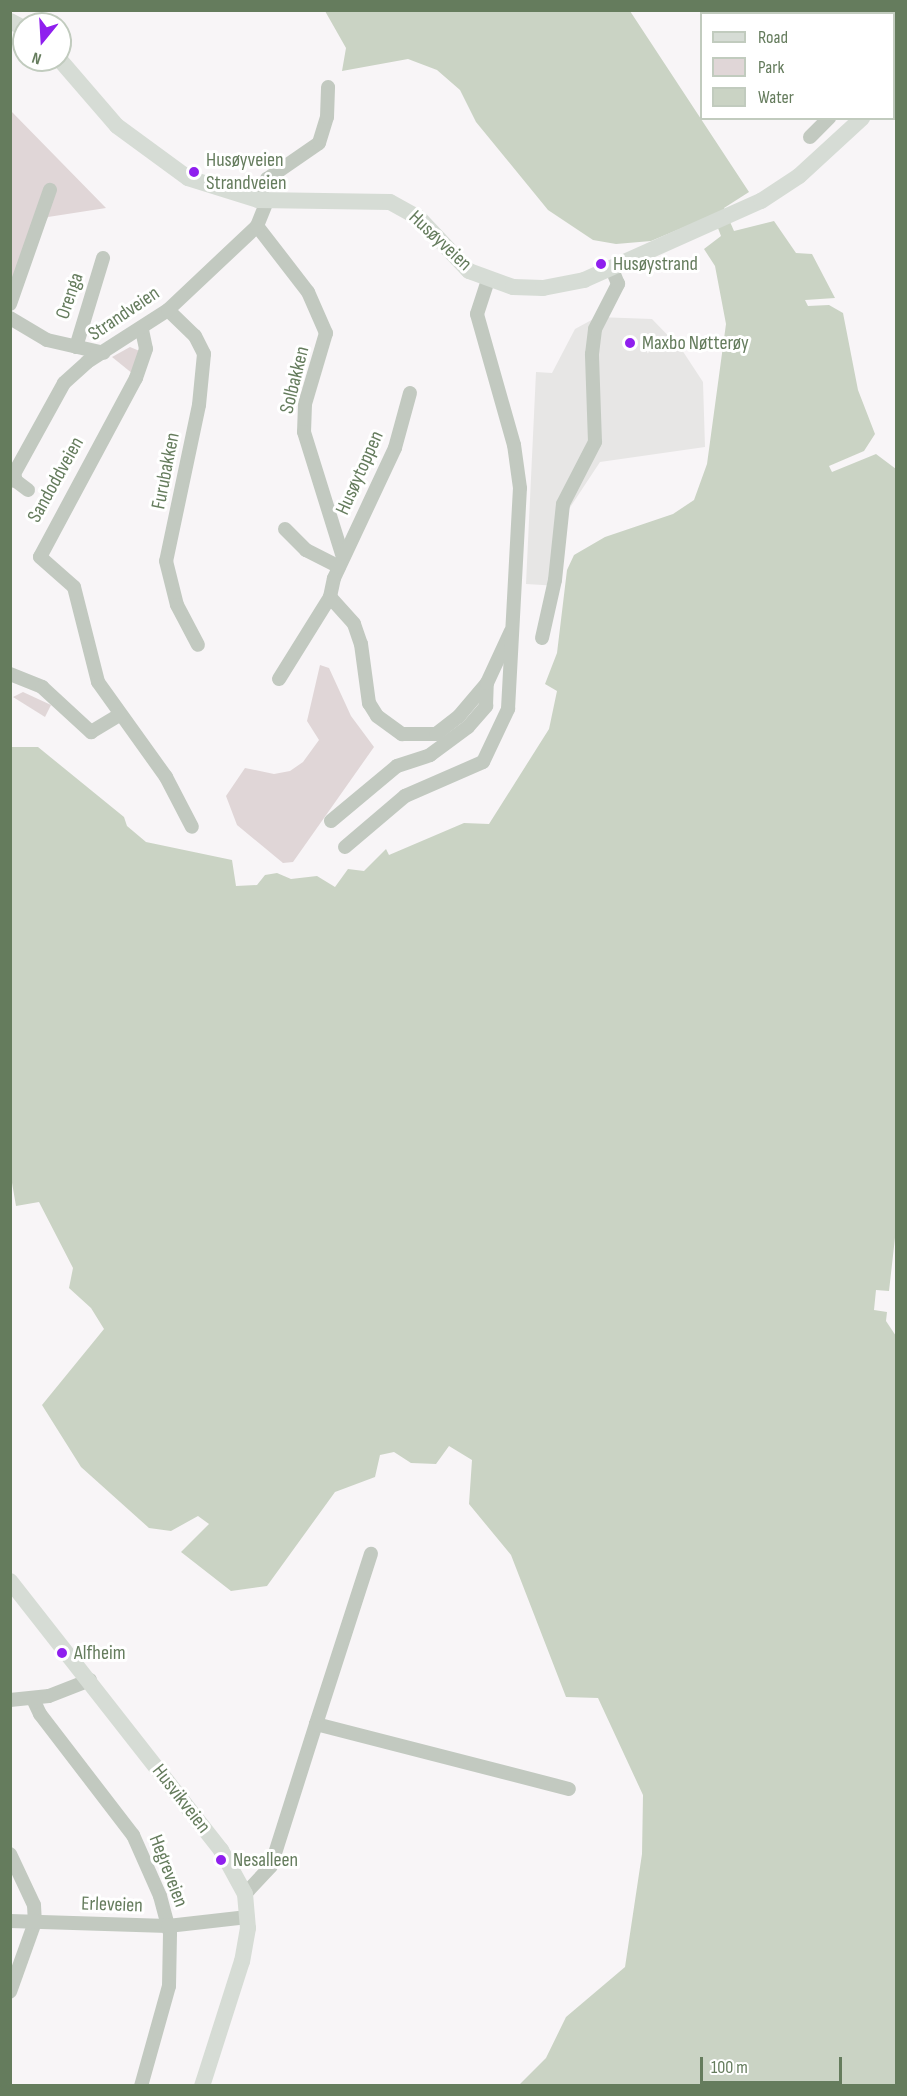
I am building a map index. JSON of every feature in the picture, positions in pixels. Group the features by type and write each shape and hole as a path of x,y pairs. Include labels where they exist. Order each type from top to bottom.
{"main road":[{"name":"Husøyveien","path":"70,72 117,126 165,165 211,189 263,200 390,202 419,218 456,260 488,281 543,288 612,269 722,219 790,183 860,120"},
{"name":"Husvikveien","path":"10,1581 90,1680 221,1850 244,1894 247,1917 242,1961 202,2085"}],"street":[{"path":"263,200 267,179 318,142 327,117 328,87"},
{"path":"810,137 827,120"},
{"path":"10,304 50,190"},
{"name":"Strandveien","path":"28,490 16,481 12,474 64,383 168,310 258,226 263,200"},
{"name":"Solbakken","path":"258,226 308,292 326,333 305,404 304,432 341,562"},
{"name":"Orenga","path":"76,347 103,258"},
{"path":"542,638 555,580 563,504 595,442 592,354 595,329 618,284 612,269"},
{"path":"345,847 405,796 479,765 488,756 508,710 520,488 514,445 477,314 488,281"},
{"name":"Furubakken","path":"168,310 195,336 204,354 199,405 166,561 177,605 198,645"},
{"name":"Orenga","path":"12,325 76,347 104,353"},
{"name":"Sandoddveien","path":"142,330 146,349 139,371 40,557 74,587 98,682 119,715 166,777 192,827"},
{"name":"Husøytoppen","path":"279,679 330,597 341,562 395,448 410,393"},
{"path":"285,528 306,550 341,562"},
{"path":"330,597 354,624 361,644 369,703 377,716 402,734 436,734 459,716 487,683"},
{"path":"331,821 397,766 430,755 468,727 486,706 487,683 504,639 512,631"},
{"path":"10,674 49,693 91,732 119,715"},
{"path":"244,1894 271,1866 371,1554"},
{"path":"10,1700 33,1699 90,1680"},
{"name":"Hegreveien","path":"33,1699 40,1714 133,1835 153,1876 168,1926 169,1986 141,2085"},
{"path":"316,1724 569,1789"},
{"path":"10,1854 34,1905 35,1922 10,1992"},
{"name":"Erleveien","path":"10,1921 168,1926 247,1917"}],"shaded area":[{"path":"597,317 652,319 682,350 703,382 705,447 600,462 569,509 559,586 526,584 536,372 552,373 575,329"}],"green space":[{"path":"11,111 106,208 48,217 11,288"},
{"path":"130,347 142,352 133,374 112,357"},
{"path":"320,665 329,668 351,716 374,747 293,862 283,863 237,825 226,796 245,768 274,774 290,771 303,762 319,740 307,721"},
{"path":"23,692 51,705 45,717 13,697"}],"water":[{"path":"325,11 630,11 749,192 724,208 734,231 774,221 796,253 812,254 835,298 805,300 808,306 829,305 843,313 858,390 875,434 864,451 829,466 832,472 876,454 896,469 896,1229 889,1291 876,1290 874,1310 887,1312 886,1321 896,1336 896,2085 519,2085 546,2058 566,2017 625,1967 642,1854 643,1795 598,1698 566,1697 511,1555 469,1504 472,1460 449,1446 436,1464 411,1463 394,1452 380,1455 375,1477 335,1492 267,1586 231,1591 181,1552 209,1524 198,1516 171,1531 149,1528 81,1467 42,1405 104,1329 91,1308 69,1288 73,1268 39,1202 16,1206 11,1177 10,747 38,747 124,817 127,826 146,842 232,860 236,886 257,885 265,875 277,873 291,879 317,876 335,887 348,869 364,871 386,849 389,855 464,823 489,824 549,729 557,691 545,684 557,653 567,570 574,555 605,537 673,514 694,500 707,464 726,324 715,266 704,249 721,236 713,215 651,241 616,244 593,240 548,210 476,122 460,90 437,70 408,59 342,71 346,48"}],"place":[{"name":"Husøyveien Strandveien","path":"194,172"},
{"name":"Husøystrand","path":"601,264"},
{"name":"Maxbo Nøtterøy","path":"630,343"},
{"name":"Alfheim","path":"62,1653"},
{"name":"Nesalleen","path":"221,1860"}]}
